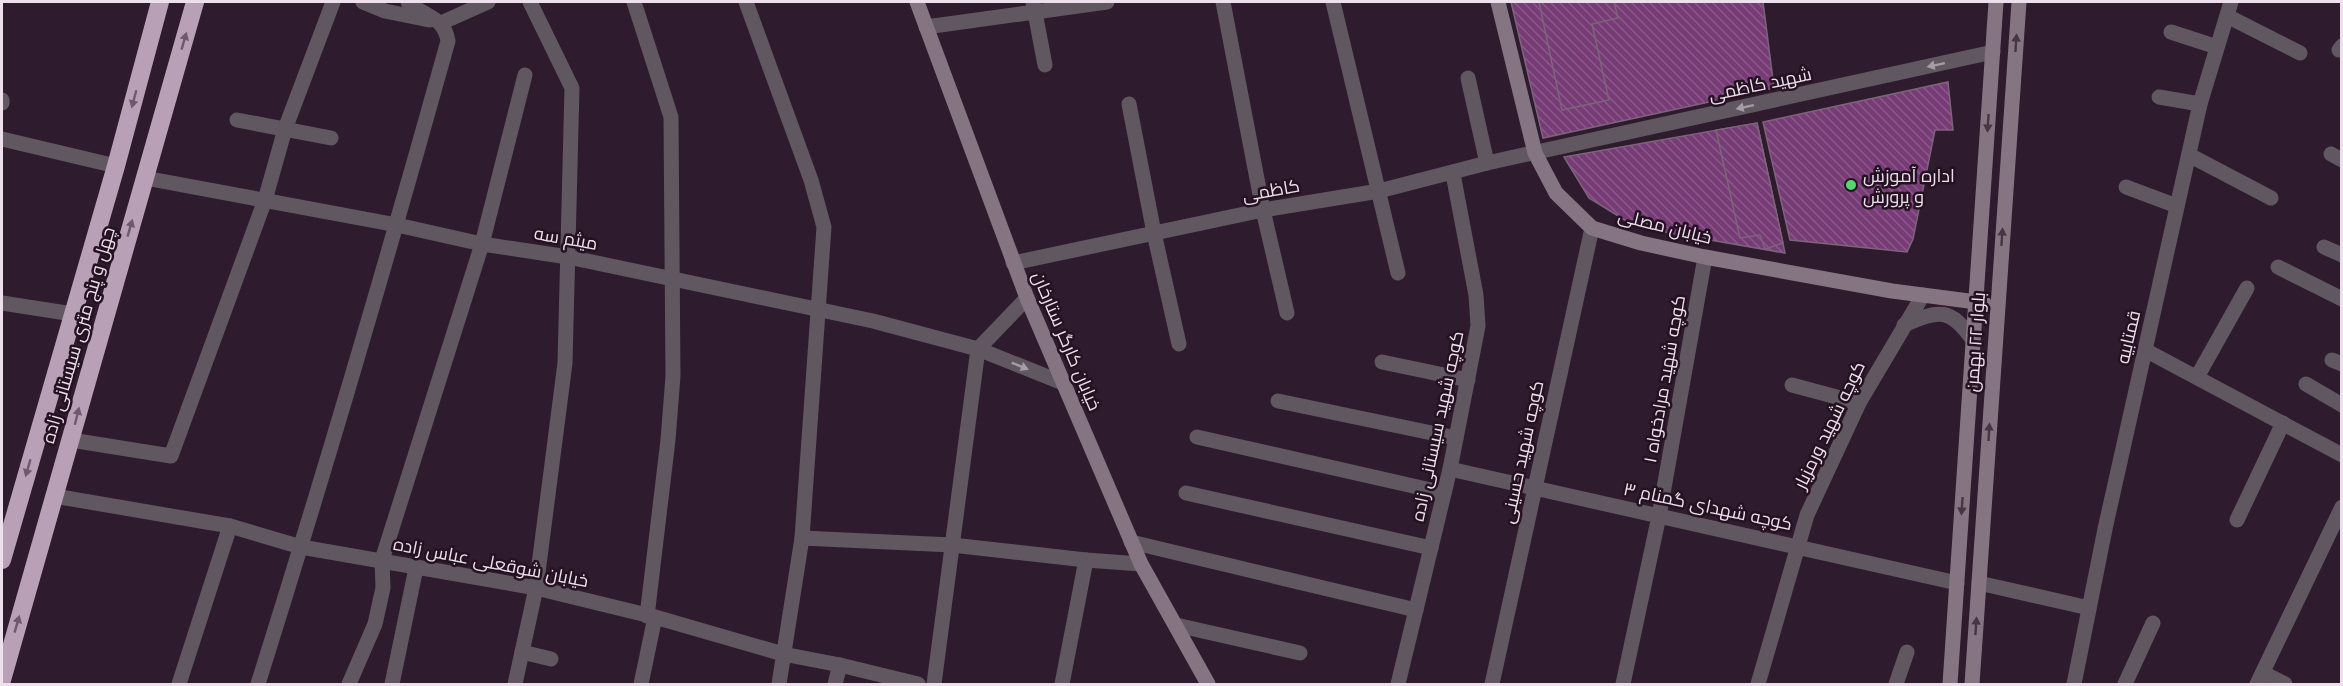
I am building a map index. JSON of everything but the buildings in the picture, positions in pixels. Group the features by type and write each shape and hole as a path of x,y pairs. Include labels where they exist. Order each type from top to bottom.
{"highway":[{"name":"چهل و پنج متری سیستانی زاده","path":"2,560 116,165 160,2"},
{"name":"چهل و پنج متری سیستانی زاده","path":"2,680 195,2"}],"street":[{"path":"72,440 171,456 265,200 285,129 333,2"},
{"path":"363,2 385,11 441,23 488,2"},
{"path":"258,684 397,225 448,41 441,23 408,2"},
{"path":"515,684 536,588 565,363 572,88 530,2"},
{"path":"634,2 671,117 672,397 651,617 641,684"},
{"path":"746,2 811,180 824,227 802,538 779,684"},
{"name":"خیابان کارگر ستارخان","path":"917,2 1026,298 1141,564 1208,684"},
{"path":"926,27 1034,7 1107,2"},
{"path":"1222,2 1263,210 1287,313"},
{"path":"1333,2 1398,273"},
{"name":"خیابان مصلی","path":"1498,2 1535,153 1556,193 1592,228 1641,243 1705,257 1923,295 1976,303 1997,303"},
{"name":"بلوار ۲۲ بهمن","path":"1950,684 1996,2"},
{"name":"بلوار ۲۲ بهمن","path":"1972,684 2019,2"},
{"path":"1034,7 1046,64"},
{"path":"2229,9 2300,53"},
{"name":"قمتابیه","path":"2074,684 2200,104 2229,9"},
{"path":"2171,32 2217,47"},
{"name":"شهید کاظمی","path":"1535,153 1993,52"},
{"path":"349,684 375,624 383,588 382,560 482,244 525,75"},
{"path":"1468,78 1487,163"},
{"path":"2159,97 2200,104"},
{"path":"1129,104 1154,233 1179,344"},
{"path":"237,120 330,138"},
{"path":"2,139 116,165"},
{"name":"کاظمی","path":"1013,263 1263,210 1379,191 1535,153"},
{"path":"2189,155 2271,198"},
{"name":"کوچه شهید سیستانی زاده","path":"1398,684 1450,469 1478,326 1476,295 1453,174"},
{"name":"میثم سه","path":"145,178 397,225 482,244 568,257 873,321 978,349 1063,383"},
{"path":"2126,187 2177,206"},
{"name":"کوچه شهید حسینی","path":"1492,684 1592,228"},
{"path":"2324,247 2342,255"},
{"name":"۱ کوچه شهید مرادخواه","path":"1623,684 1659,516 1705,257"},
{"path":"2278,267 2342,299"},
{"path":"2197,377 2247,288"},
{"name":"کوچه شهید ورمزیار","path":"1758,684 1807,515 1859,403 1923,295"},
{"path":"934,684 978,349 1026,298"},
{"path":"2,303 73,314"},
{"path":"1904,325 1929,314 1949,315 1962,324 1973,340"},
{"path":"2145,350 2342,454"},
{"path":"1382,362 1468,380"},
{"path":"2306,384 2342,405"},
{"path":"1792,385 1859,403"},
{"path":"1278,401 1456,438"},
{"path":"2237,520 2283,423"},
{"path":"1197,437 1444,493"},
{"name":"۳ کوچه شهدای گمنام","path":"1450,469 1798,546 1957,584"},
{"path":"1186,493 1431,548"},
{"name":"خیابان شوقعلی عباس زاده","path":"54,496 230,526 301,547 536,588 783,654 840,664 918,684"},
{"path":"2285,684 2260,679 2342,507"},
{"path":"179,684 230,526"},
{"path":"802,538 952,545 1141,564"},
{"path":"1131,542 1416,610"},
{"path":"1062,684 1086,560"},
{"path":"392,684 416,568"},
{"path":"1979,584 2090,608"},
{"path":"2125,684 2152,623"},
{"path":"1176,626 1300,653"},
{"path":"522,652 551,659"},
{"path":"1896,684 1907,652"},
{"path":"835,684 840,664"}],"place":[{"name":"اداره آموزش و پرورش","path":"1851,185"}]}
